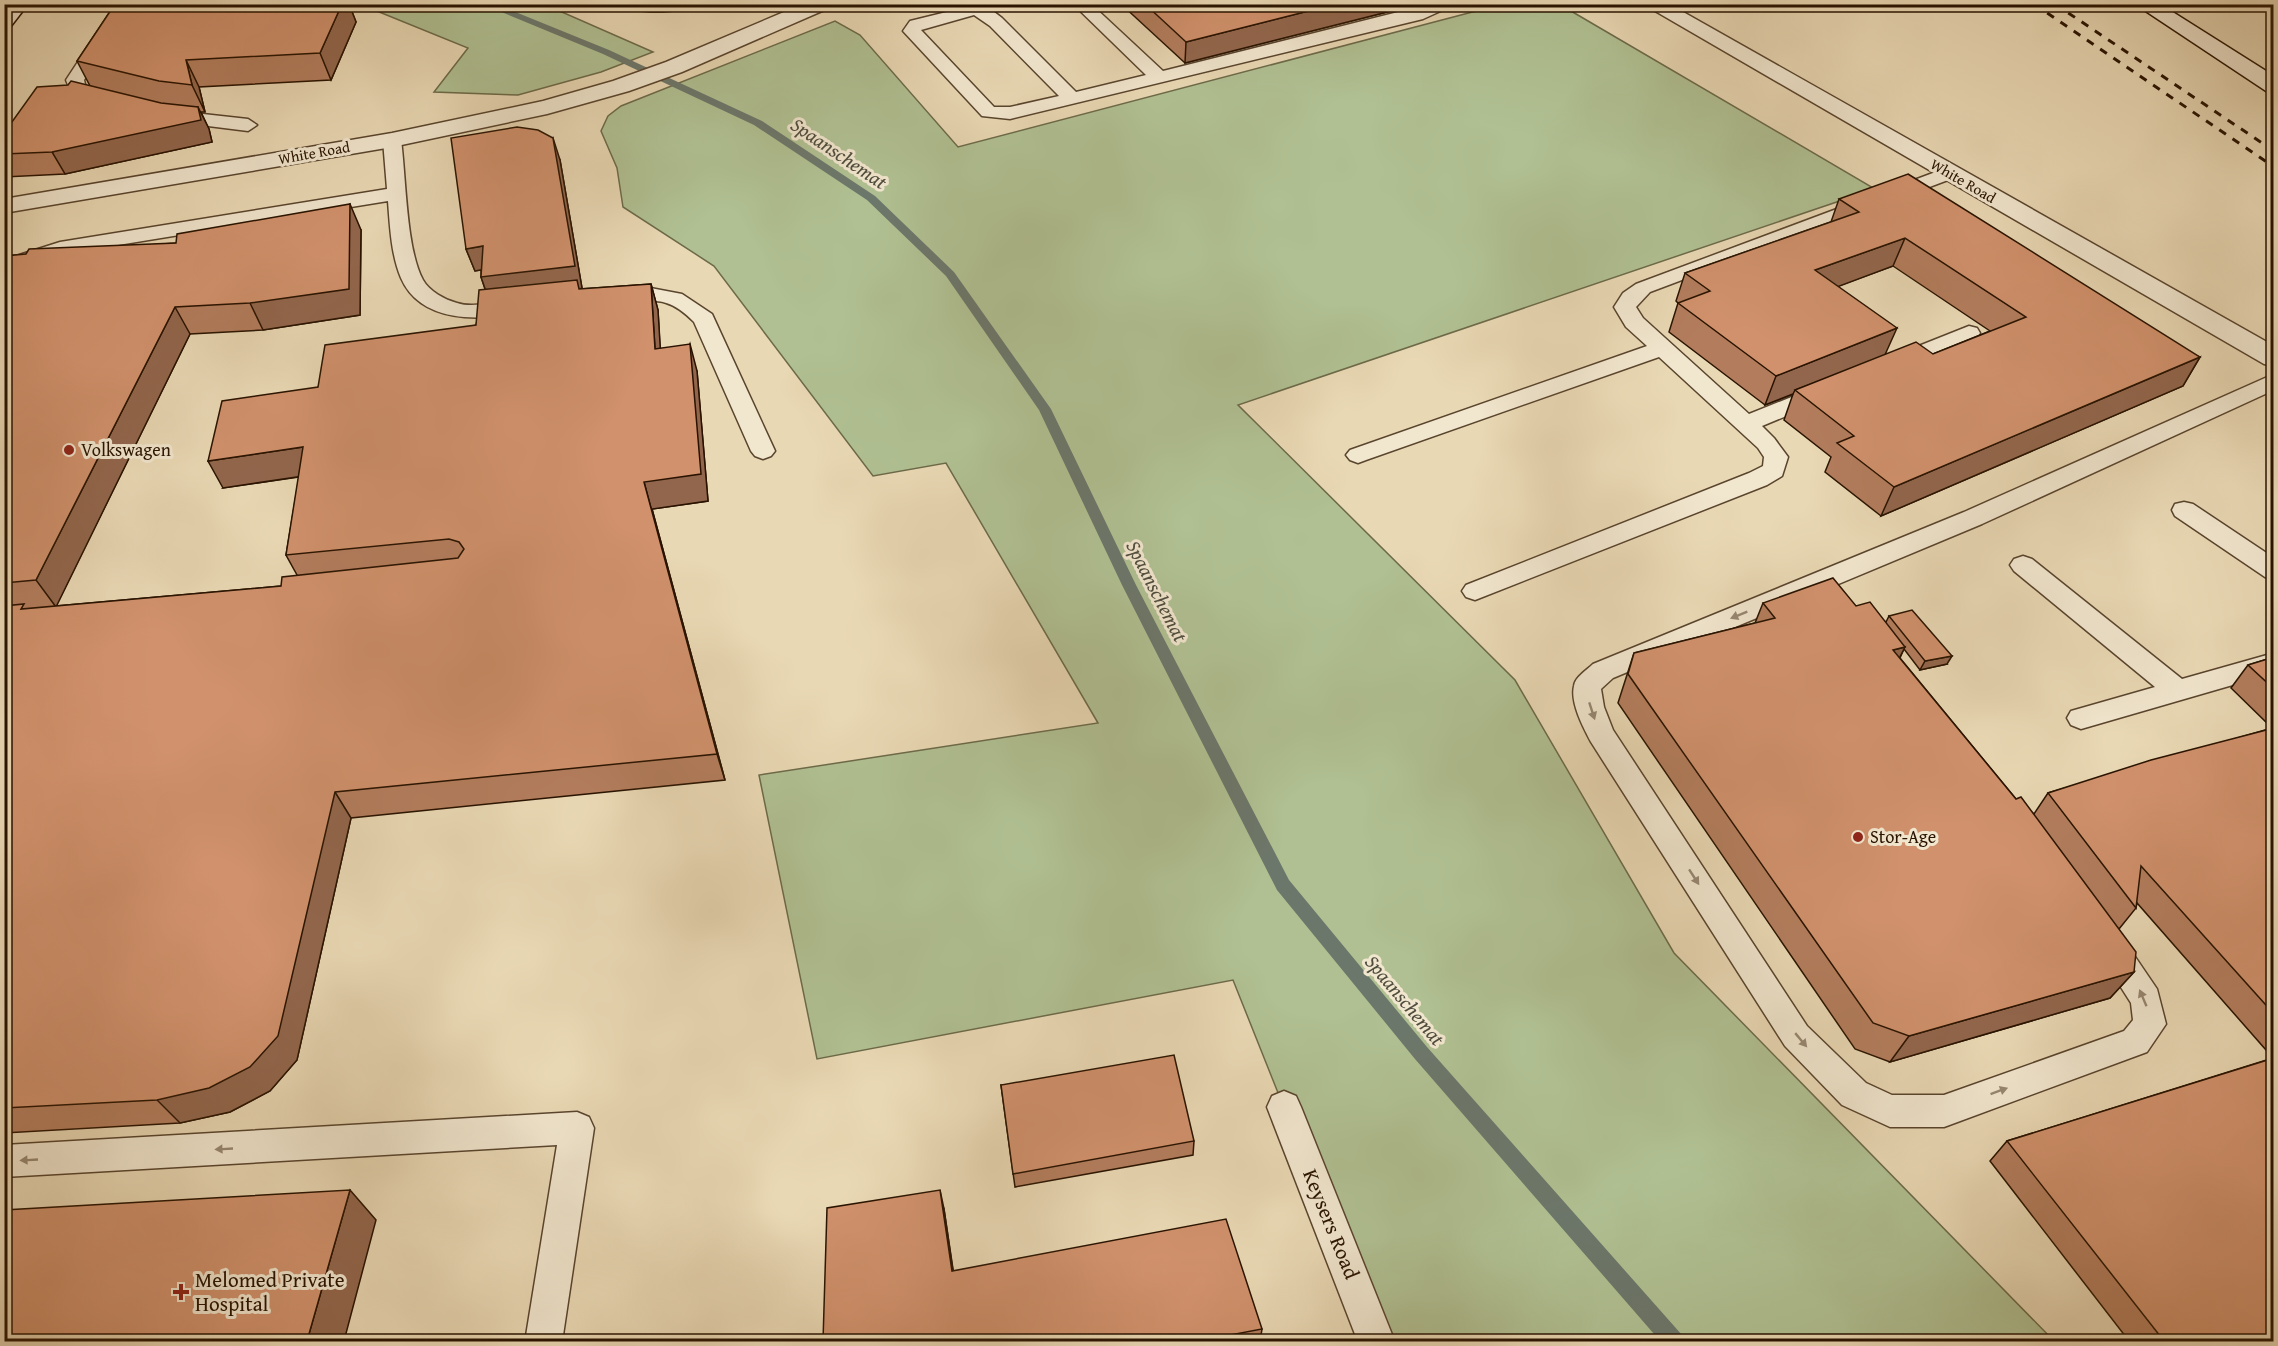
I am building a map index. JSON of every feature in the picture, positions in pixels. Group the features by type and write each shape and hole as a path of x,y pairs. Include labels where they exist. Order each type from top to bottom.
{"street":[{"name":"White Road","path":"4,206 392,140 514,114 621,86 674,67 822,4"},
{"name":"White Road","path":"1653,4 2274,358"},
{"path":"2145,4 2274,86"}],"lane":[{"path":"118,105 86,96 74,84 76,75 125,4"},
{"path":"634,4 646,7 679,4"},
{"path":"1081,4 1159,77"},
{"path":"1072,98 996,22 973,7 916,25 912,31 989,112 1010,113 1417,15 1448,4"},
{"path":"152,112 248,125"},
{"path":"392,140 406,259 412,279 418,289 440,304 463,312 532,305"},
{"path":"1475,591 1758,479 1774,470 1776,457 1766,443 1634,322 1625,307 1642,288 1949,173"},
{"path":"4,271 23,260 60,248 398,193"},
{"path":"590,297 649,292 675,296 695,308 704,319 763,451"},
{"path":"1873,372 1969,333"},
{"path":"1358,455 1661,349"},
{"path":"2093,923 2146,999 2150,1024 2135,1041 1944,1111 1890,1111 1854,1094 1796,1036 1601,734 1590,707 1587,686 1604,671 1973,518 2274,381"},
{"path":"1746,424 1841,385"},
{"path":"2184,510 2274,571"},
{"path":"2023,565 2177,690"},
{"path":"1832,577 1851,603"},
{"path":"2081,718 2274,663"},
{"name":"Keysers Road","path":"1284,1107 1377,1341"},
{"path":"4,1161 577,1128 543,1341"}],"green space":[{"path":"1559,4 1875,189 1238,405 1515,680 1674,953 2054,1341 1377,1341 1233,980 817,1059 759,775 1098,723 946,463 873,476 714,266 623,207 617,168 601,131 608,116 621,106 835,21 860,35 958,147 1499,5"},
{"path":"362,5 546,5 653,52 601,72 518,95 434,92 468,48"}],"building":[{"path":"115,4 342,4 320,53 186,60 192,85 159,81 77,61"},
{"path":"1145,4 1336,4 1186,42"},
{"path":"71,81 161,103 198,107 201,120 52,152 4,154 4,133 37,87 68,85"},
{"path":"517,127 538,130 553,138 575,266 481,277 483,246 466,249 451,138"},
{"path":"1908,174 2200,357 1894,487 1837,443 1854,436 1795,390 1916,342 1933,354 2026,317 1905,238 1815,270 1897,328 1776,376 1678,303 1710,291 1685,273 1859,212 1839,199"},
{"name":"Volkswagen","path":"350,204 349,289 250,303 175,307 36,580 4,583 4,256 26,254 29,249 176,243 177,234"},
{"path":"577,280 579,289 651,284 655,349 690,344 701,474 644,482 717,754 335,792 278,1036 250,1067 209,1088 157,1100 4,1108 4,606 24,604 21,609 281,586 282,577 458,558 464,549 459,542 449,539 286,555 303,447 208,461 222,401 318,387 325,345 476,325 479,290"},
{"name":"Stor-Age","path":"1833,578 1856,606 1870,602 1905,647 1893,650 2016,799 2021,797 2136,952 2134,972 1909,1036 1873,1023 1628,674 1634,653 1775,618 1763,603"},
{"path":"1912,610 1952,656 1925,661 1889,616"},
{"path":"2274,657 2274,689 2248,665"},
{"path":"2274,728 2274,1014 2141,866 2136,908 2048,793 2151,760"},
{"path":"1174,1055 1194,1141 1013,1174 1001,1085"},
{"path":"2274,1058 2274,1341 2164,1341 2007,1141"},
{"name":"Melomed Private Hospital","path":"350,1190 307,1341 4,1341 4,1210"},
{"path":"940,1190 952,1271 1226,1219 1262,1329 1199,1341 823,1341 827,1208"}],"waterway":[{"name":"Spaanschemat","path":"486,4 606,52 758,123 871,198 950,274 1045,409 1129,585 1283,885 1421,1053 1675,1342"}],"railway":[{"path":"2034,4 2274,167"},
{"path":"2055,4 2274,151"}],"place":[{"name":"Volkswagen","path":"69,450"},
{"name":"Stor-Age","path":"1858,837"},
{"name":"Melomed Private Hospital","path":"181,1292"}]}
